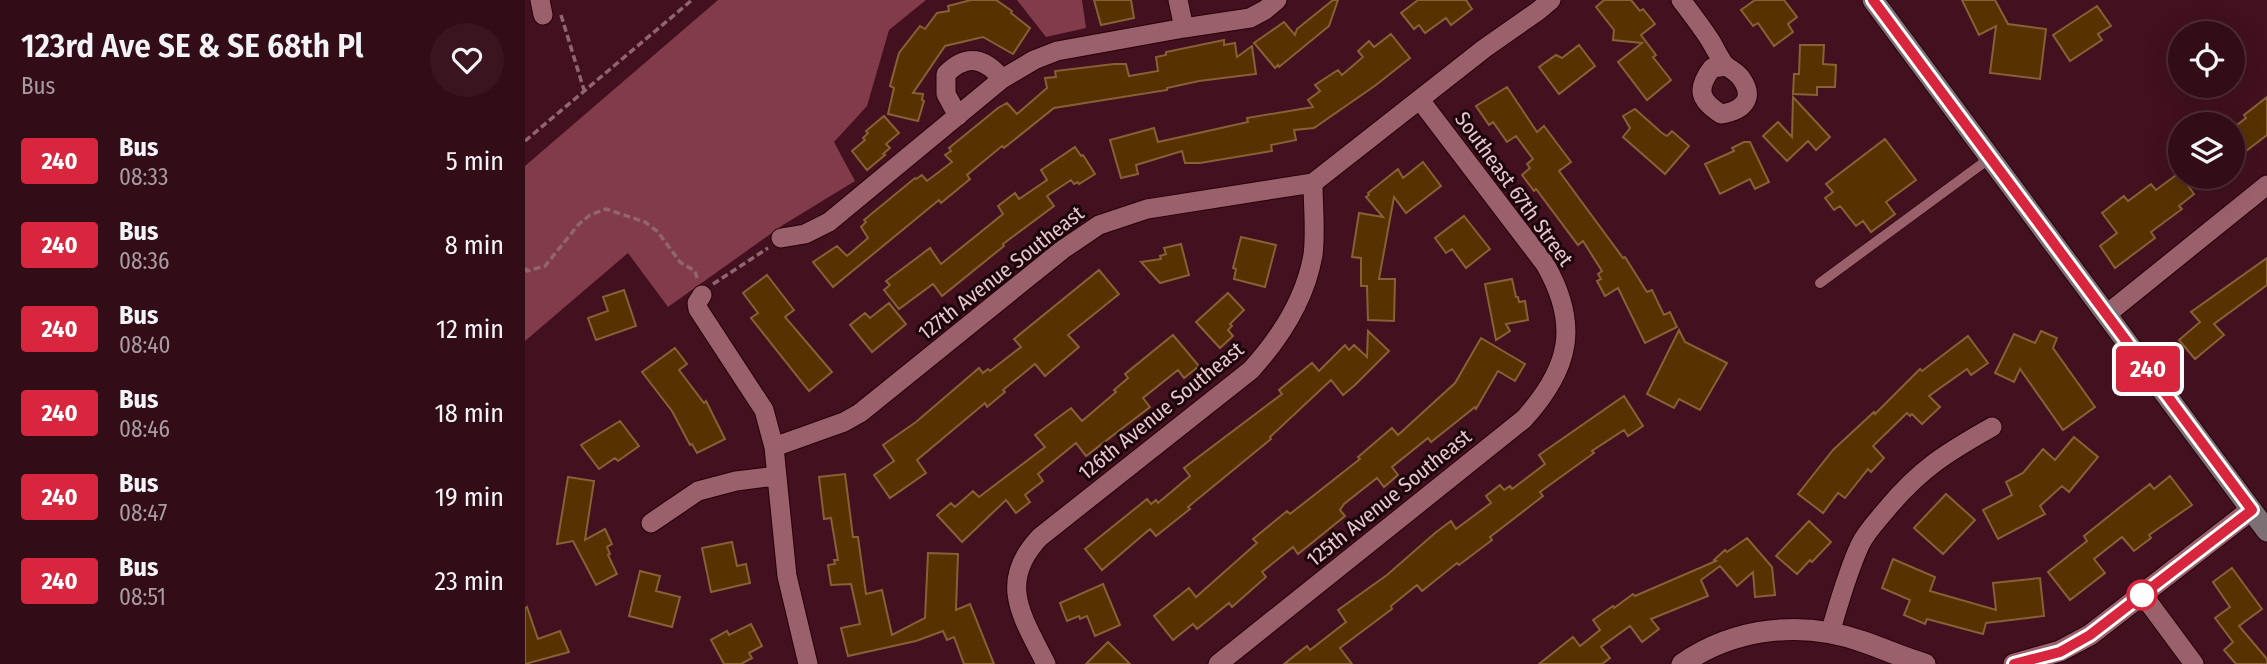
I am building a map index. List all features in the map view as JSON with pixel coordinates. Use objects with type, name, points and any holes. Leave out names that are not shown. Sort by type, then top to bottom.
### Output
[{"type":"main road","points":[[1879,3],[2267,531]]},
{"type":"street","points":[[1178,0],[1184,28]]},
{"type":"street","points":[[781,238],[805,234],[829,222],[1002,79],[1034,60],[1057,51],[1249,18],[1277,0]]},
{"type":"street","name":"127th Avenue Southeast","points":[[774,447],[844,422],[860,413],[1062,250],[1098,225],[1147,209],[1313,183],[1485,48],[1551,0]]},
{"type":"street","points":[[1681,0],[1699,23],[1725,66]]},
{"type":"street","points":[[958,116],[946,94],[946,74],[954,66],[978,60],[992,67],[1002,79]]},
{"type":"street","name":"Southeast 67th Street","points":[[1420,100],[1545,264],[1556,283],[1564,304],[1564,349]]},
{"type":"street","name":"126th Avenue Southeast","points":[[1046,664],[1019,605],[1017,572],[1028,550],[1040,537],[1251,370],[1267,352],[1287,324],[1301,297],[1313,253],[1313,183]]},
{"type":"street","points":[[2107,314],[2267,185]]},
{"type":"street","points":[[707,290],[697,303],[698,309],[764,410],[774,447],[787,576],[808,664]]},
{"type":"street","name":"125th Avenue Southeast","points":[[1218,664],[1524,419],[1548,390],[1558,372],[1564,349]]},
{"type":"street","points":[[1830,633],[1853,561],[1861,542],[1877,521],[1912,481],[1931,464],[1992,427]]},
{"type":"street","points":[[651,523],[698,491],[736,481],[776,476]]},
{"type":"street","points":[[2014,664],[2060,652],[2090,635],[2252,510]]},
{"type":"street","points":[[2143,595],[2194,664]]},
{"type":"street","points":[[1682,664],[1708,648],[1755,633],[1789,628],[1830,633],[1925,664]]},
{"type":"lane","points":[[1820,283],[1991,158]]},
{"type":"path","points":[[525,141],[692,0]]},
{"type":"path","points":[[542,7],[560,14],[584,90]]},
{"type":"path","points":[[525,268],[527,271],[545,266],[579,224],[590,215],[606,209],[645,222],[659,232],[674,255],[695,271],[707,290],[781,238]]},
{"type":"shaded area","points":[[718,0],[926,0],[889,30],[867,106],[834,142],[855,181],[783,225],[668,307],[628,253],[525,341],[525,166]]},
{"type":"shaded area","points":[[1017,0],[1082,0],[1086,28],[1046,37]]},
{"type":"building","points":[[971,0],[996,0],[1030,28],[1013,54],[983,37],[945,46],[913,93],[923,94],[924,101],[918,121],[888,114],[894,88],[890,86],[899,53],[920,26],[925,29],[937,13],[949,11],[948,6]]},
{"type":"building","points":[[1094,0],[1131,0],[1134,18],[1101,25]]},
{"type":"building","points":[[1333,0],[1338,0],[1329,26],[1279,67],[1278,65],[1275,68],[1254,43],[1284,22],[1295,35],[1297,29]]},
{"type":"building","points":[[1418,0],[1466,0],[1472,9],[1451,25],[1446,18],[1425,33],[1419,25],[1414,29],[1401,13]]},
{"type":"building","points":[[1604,0],[1631,0],[1640,11],[1643,9],[1655,24],[1641,35],[1656,55],[1653,57],[1671,80],[1647,100],[1618,62],[1642,43],[1613,40],[1614,30],[1596,7]]},
{"type":"building","points":[[1755,0],[1784,0],[1797,17],[1788,24],[1793,32],[1774,46],[1758,23],[1753,26],[1741,10]]},
{"type":"building","points":[[1962,0],[1995,0],[2008,24],[2046,29],[2040,79],[1990,73],[1996,26],[1979,35]]},
{"type":"building","points":[[2097,6],[2111,26],[2098,34],[2102,40],[2070,61],[2053,35]]},
{"type":"building","points":[[1391,34],[1410,58],[1314,128],[1294,130],[1296,140],[1271,145],[1272,151],[1200,163],[1185,163],[1182,151],[1136,165],[1138,174],[1121,178],[1110,140],[1154,128],[1158,142],[1248,122],[1247,118],[1313,107],[1308,100],[1320,91],[1315,85],[1338,70],[1342,75],[1363,57],[1358,51],[1369,41],[1374,47]]},
{"type":"building","points":[[1224,40],[1224,45],[1235,43],[1237,57],[1252,46],[1256,74],[1199,81],[1167,90],[1054,108],[1004,148],[1002,146],[967,175],[970,179],[941,203],[939,200],[833,287],[813,262],[837,246],[847,256],[868,238],[861,227],[866,222],[864,220],[915,178],[922,175],[927,181],[952,162],[945,155],[951,151],[949,148],[998,108],[1007,103],[1017,114],[1047,88],[1045,78],[1056,77],[1055,71],[1126,64],[1129,76],[1158,71],[1156,57],[1166,55],[1166,52]]},
{"type":"building","points":[[1579,45],[1595,66],[1559,94],[1539,67],[1556,55],[1562,58]]},
{"type":"building","points":[[1800,45],[1824,45],[1823,64],[1836,65],[1835,87],[1817,87],[1817,95],[1793,94],[1794,74],[1799,74]]},
{"type":"building","points":[[1507,87],[1537,132],[1544,126],[1571,162],[1559,171],[1623,258],[1625,257],[1647,292],[1652,290],[1664,315],[1670,312],[1677,327],[1645,343],[1618,288],[1605,296],[1597,281],[1601,279],[1598,274],[1602,271],[1583,241],[1578,245],[1536,189],[1534,191],[1522,175],[1530,168],[1527,164],[1533,159],[1516,136],[1507,142],[1493,122],[1489,125],[1476,106]]},
{"type":"building","points":[[1793,97],[1830,137],[1816,150],[1808,141],[1787,161],[1763,136],[1778,122],[1792,137]]},
{"type":"building","points":[[2267,97],[2267,135],[2245,152],[2246,118],[2245,114]]},
{"type":"building","points":[[1635,109],[1662,133],[1667,136],[1672,131],[1689,146],[1665,174],[1623,137],[1630,128],[1623,116]]},
{"type":"building","points":[[884,116],[899,133],[886,144],[890,148],[883,154],[885,155],[867,170],[852,151],[865,140],[863,138],[868,133],[866,131]]},
{"type":"building","points":[[1885,139],[1916,180],[1886,202],[1895,214],[1871,232],[1863,221],[1856,226],[1840,206],[1834,210],[1825,198],[1833,192],[1826,184]]},
{"type":"building","points":[[1750,142],[1769,182],[1755,189],[1750,179],[1720,194],[1705,164],[1734,151],[1732,148]]},
{"type":"building","points":[[1075,147],[1095,174],[1079,184],[1074,184],[1071,180],[1047,196],[1054,206],[1003,244],[1004,246],[942,296],[933,284],[899,309],[884,290],[890,285],[886,281],[930,248],[941,264],[1003,214],[998,206],[1015,193],[1019,199],[1047,180],[1041,170]]},
{"type":"building","points":[[1423,162],[1441,186],[1406,213],[1394,197],[1379,279],[1395,279],[1394,321],[1368,320],[1367,286],[1361,286],[1361,258],[1352,257],[1359,213],[1383,217],[1366,197],[1368,193],[1398,169],[1403,178]]},
{"type":"building","points":[[2168,181],[2168,189],[2190,189],[2194,194],[2179,206],[2182,209],[2151,232],[2155,238],[2115,268],[2100,246],[2117,233],[2102,213],[2124,196],[2128,201],[2151,184],[2156,190]]},
{"type":"building","points":[[1464,216],[1490,249],[1466,268],[1452,249],[1446,253],[1435,238]]},
{"type":"building","points":[[1241,237],[1276,245],[1265,287],[1234,279],[1236,269],[1233,268]]},
{"type":"building","points":[[1181,244],[1189,275],[1160,283],[1141,262],[1161,259],[1160,256],[1166,254],[1164,248]]},
{"type":"building","points":[[2267,258],[2267,285],[2214,324],[2224,335],[2195,359],[2179,340],[2200,322],[2191,312]]},
{"type":"building","points":[[1099,270],[1119,294],[1068,335],[1079,347],[1045,376],[1035,364],[987,407],[985,403],[917,460],[926,473],[890,498],[874,475],[894,461],[883,445],[916,422],[979,368],[983,373],[988,369],[990,371],[1021,347],[1014,339]]},
{"type":"building","points":[[767,275],[794,310],[785,317],[832,372],[809,391],[751,318],[758,313],[743,293]]},
{"type":"building","points":[[1512,279],[1516,297],[1519,302],[1525,301],[1528,320],[1506,324],[1510,331],[1496,340],[1485,284]]},
{"type":"building","points":[[624,290],[636,326],[596,340],[588,318],[608,311],[603,297]]},
{"type":"building","points":[[1228,293],[1244,310],[1230,324],[1232,326],[1228,330],[1233,336],[1220,348],[1196,322]]},
{"type":"building","points":[[889,303],[906,324],[872,352],[850,325],[865,313],[870,318]]},
{"type":"building","points":[[1679,330],[1685,342],[1727,363],[1700,410],[1679,399],[1674,408],[1647,394]]},
{"type":"building","points":[[1368,331],[1389,351],[1355,385],[1343,395],[1331,380],[1270,437],[1271,439],[1188,507],[1190,509],[1156,536],[1150,529],[1102,570],[1085,549],[1147,499],[1151,504],[1156,500],[1158,503],[1190,476],[1184,468],[1282,394],[1279,390],[1312,363],[1319,371],[1345,345],[1349,350],[1354,345],[1367,357]]},
{"type":"building","points":[[2041,331],[2057,338],[2053,348],[2095,407],[2063,430],[2020,369],[2014,382],[1995,373],[2014,334],[2035,343]]},
{"type":"building","points":[[1173,335],[1199,366],[1184,378],[1178,370],[1143,398],[1150,407],[1086,456],[1076,443],[1038,474],[1043,481],[1025,495],[1030,502],[1016,513],[1006,500],[962,542],[937,515],[951,503],[955,507],[973,491],[979,497],[1045,447],[1035,435],[1071,408],[1082,421],[1116,392],[1114,390],[1128,378],[1125,374]]},
{"type":"building","points":[[1968,336],[1988,363],[1971,375],[1967,369],[1929,396],[1940,407],[1922,424],[1912,414],[1910,416],[1907,413],[1873,446],[1884,458],[1871,472],[1868,469],[1845,498],[1838,493],[1823,513],[1798,494],[1833,450],[1874,412],[1875,414],[1920,369],[1922,371]]},
{"type":"building","points":[[1481,338],[1525,364],[1515,381],[1498,371],[1476,409],[1475,407],[1431,442],[1428,438],[1392,467],[1398,475],[1384,487],[1377,478],[1344,504],[1340,510],[1345,516],[1298,554],[1293,547],[1262,572],[1266,577],[1232,607],[1229,603],[1197,629],[1193,624],[1173,640],[1154,616],[1189,588],[1196,597],[1257,543],[1253,539],[1287,511],[1290,514],[1360,459],[1358,457],[1392,428],[1398,435],[1455,383]]},
{"type":"building","points":[[675,348],[687,364],[679,370],[704,403],[706,401],[725,439],[697,453],[672,411],[642,372]]},
{"type":"building","points":[[1624,396],[1643,426],[1628,436],[1624,430],[1592,451],[1594,453],[1540,492],[1543,496],[1490,537],[1492,540],[1422,591],[1417,585],[1391,606],[1392,609],[1340,648],[1352,664],[1284,664],[1307,646],[1310,650],[1346,622],[1338,610],[1387,575],[1435,533],[1451,521],[1456,529],[1491,503],[1486,496],[1500,485],[1504,490],[1510,486],[1512,489],[1545,464],[1539,455]]},
{"type":"building","points":[[620,421],[639,446],[618,461],[615,458],[599,469],[581,445]]},
{"type":"building","points":[[2074,437],[2098,457],[2069,492],[2062,486],[2040,506],[2045,514],[1998,539],[1983,510],[2012,495],[2006,482],[2023,473],[2043,449],[2055,460]]},
{"type":"building","points":[[845,474],[853,537],[858,537],[866,594],[882,590],[892,635],[925,618],[928,553],[958,554],[956,610],[970,604],[994,664],[964,664],[954,637],[947,640],[943,631],[916,641],[848,656],[841,628],[860,624],[851,584],[831,585],[828,565],[835,564],[834,560],[838,560],[831,518],[824,519],[819,477]]},
{"type":"building","points":[[2170,476],[2192,505],[2149,535],[2151,538],[2134,551],[2122,537],[2094,559],[2105,573],[2070,600],[2048,572],[2087,541],[2084,536],[2124,504],[2150,484],[2154,489]]},
{"type":"building","points":[[568,477],[594,481],[585,540],[605,529],[612,544],[607,547],[610,554],[608,555],[617,574],[596,585],[573,541],[557,544]]},
{"type":"building","points":[[1946,494],[1975,520],[1943,554],[1914,528]]},
{"type":"building","points":[[1809,521],[1831,542],[1797,574],[1776,556]]},
{"type":"building","points":[[1747,538],[1772,567],[1775,595],[1755,597],[1753,572],[1737,586],[1720,566],[1701,580],[1708,596],[1651,619],[1659,629],[1642,642],[1630,626],[1601,647],[1610,658],[1602,664],[1539,664],[1573,637],[1580,646],[1600,630],[1593,620],[1613,606],[1614,608],[1633,594],[1635,596],[1716,561],[1714,560],[1725,550],[1727,552]]},
{"type":"building","points":[[732,542],[737,566],[746,564],[750,583],[711,592],[702,548]]},
{"type":"building","points":[[1893,559],[1935,577],[1930,591],[1996,610],[1993,583],[2040,578],[2044,616],[1986,623],[1983,634],[1927,619],[1925,624],[1904,615],[1910,600],[1882,588]]},
{"type":"building","points":[[2232,568],[2262,609],[2239,626],[2267,659],[2267,664],[2236,664],[2224,650],[2233,642],[2215,618],[2230,607],[2213,582]]},
{"type":"building","points":[[640,571],[660,576],[656,591],[680,597],[672,627],[629,616]]},
{"type":"building","points":[[1103,584],[1120,625],[1095,636],[1087,616],[1067,621],[1060,603]]},
{"type":"building","points":[[527,607],[538,639],[560,631],[569,652],[525,664]]},
{"type":"building","points":[[751,624],[762,646],[749,653],[752,658],[741,664],[724,664],[711,640],[727,631],[729,635]]},
{"type":"building","points":[[1108,642],[1130,664],[1086,664]]},
{"type":"bus line","name":"240","points":[[1873,0],[2252,510],[2090,635],[2060,652],[2014,664]]}]
